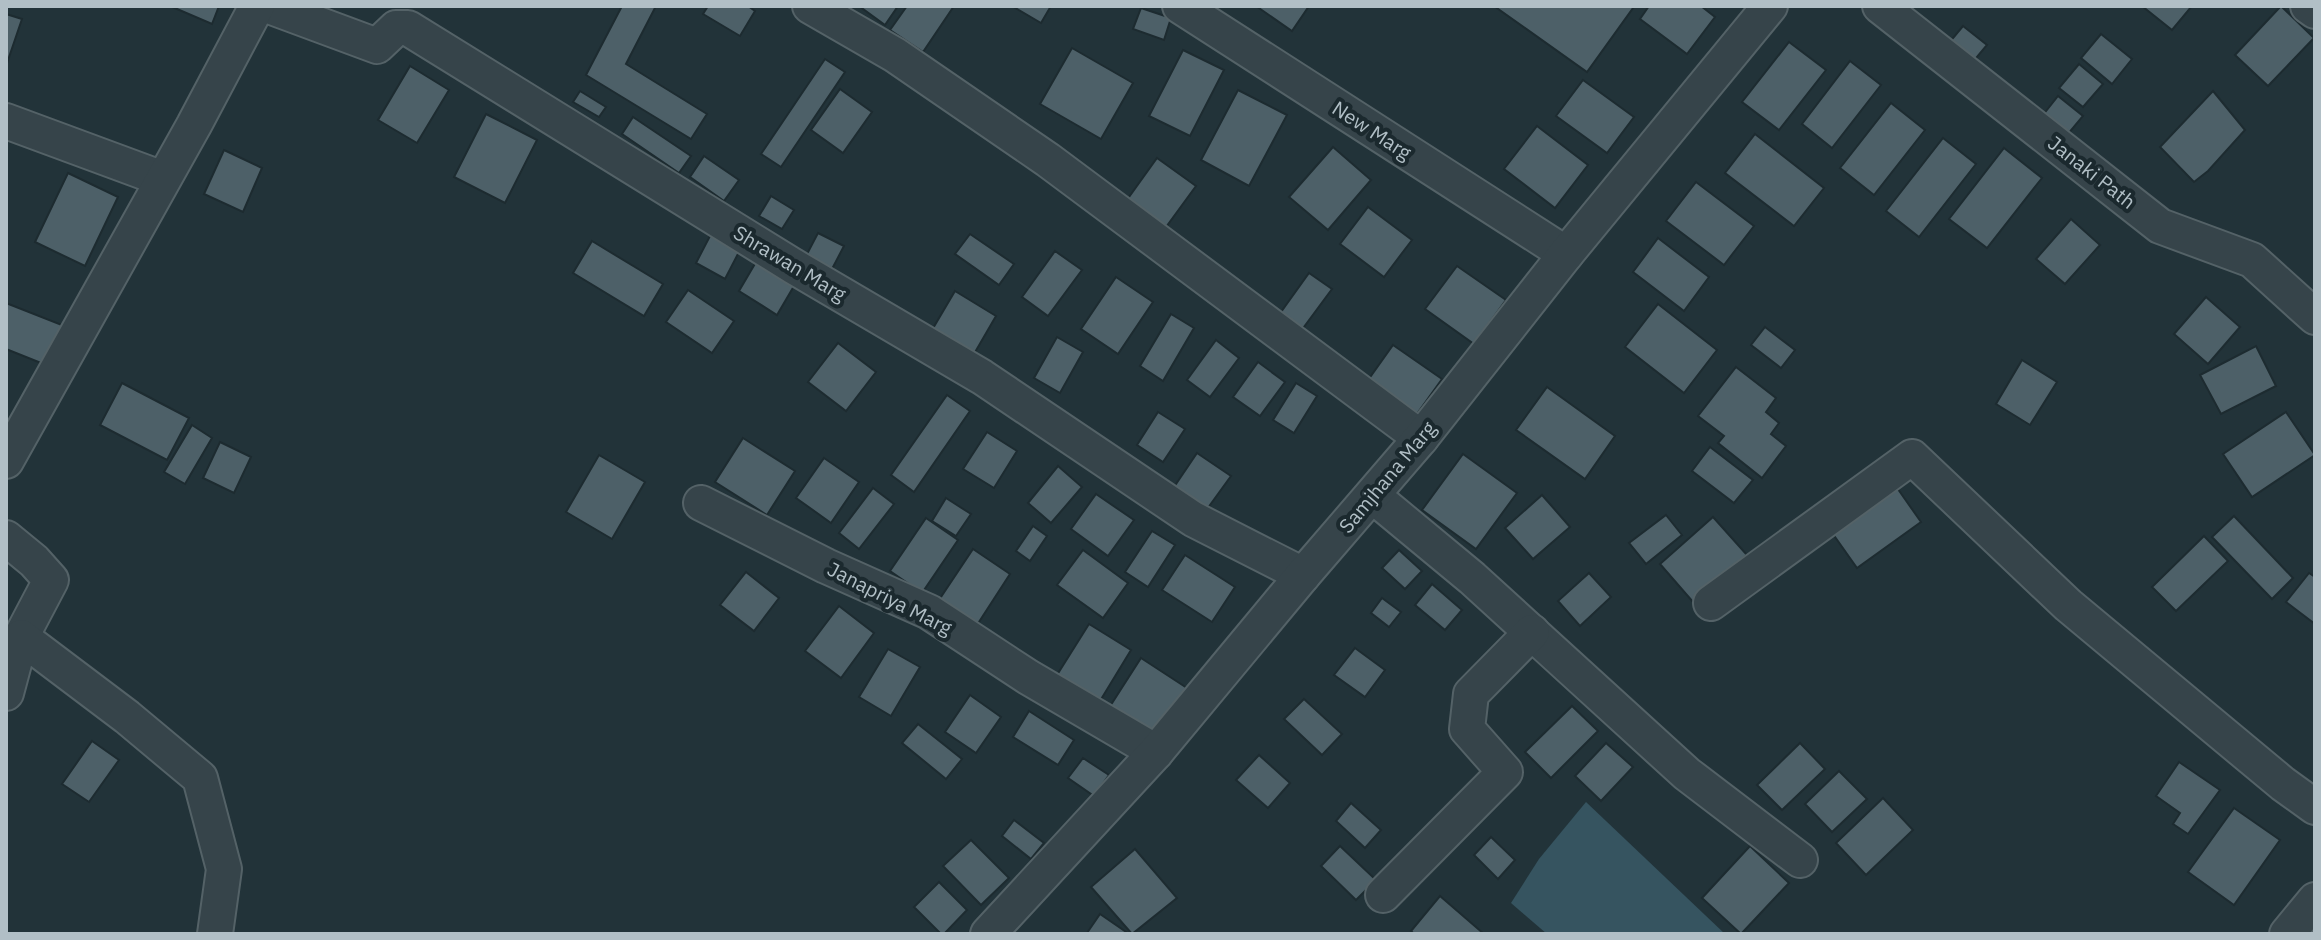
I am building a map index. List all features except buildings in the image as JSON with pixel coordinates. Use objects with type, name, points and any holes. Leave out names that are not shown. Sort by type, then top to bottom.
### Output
[{"type":"street","points":[[6,461],[257,6]]},
{"type":"street","name":"Shrawan Marg","points":[[269,6],[377,46],[396,28],[408,28],[793,266],[982,377],[1193,519],[1303,575]]},
{"type":"street","points":[[810,6],[895,55],[1048,160],[1421,438]]},
{"type":"street","name":"New Marg","points":[[1180,6],[1566,254]]},
{"type":"street","name":"Samjhana Marg","points":[[988,934],[1156,752],[1373,496],[1770,6]]},
{"type":"street","name":"Janaki Path","points":[[1880,6],[2160,226],[2252,260],[2315,317]]},
{"type":"street","points":[[2308,6],[2315,11]]},
{"type":"street","points":[[6,121],[163,179]]},
{"type":"street","points":[[1711,603],[1912,457],[2068,605],[2283,784],[2315,807]]},
{"type":"street","points":[[1373,496],[1532,632],[1687,774],[1800,860]]},
{"type":"street","name":"Janapriya Marg","points":[[701,503],[826,566],[929,612],[1028,677],[1156,752]]},
{"type":"street","points":[[6,538],[51,580],[21,637],[6,693]]},
{"type":"street","points":[[1383,895],[1505,772],[1467,729],[1471,694],[1532,632]]},
{"type":"street","points":[[21,637],[127,717],[200,778],[224,869],[215,934]]},
{"type":"street","points":[[2287,934],[2315,900]]},
{"type":"water","points":[[1586,802],[1725,934],[1547,934],[1511,903],[1539,859]]}]
